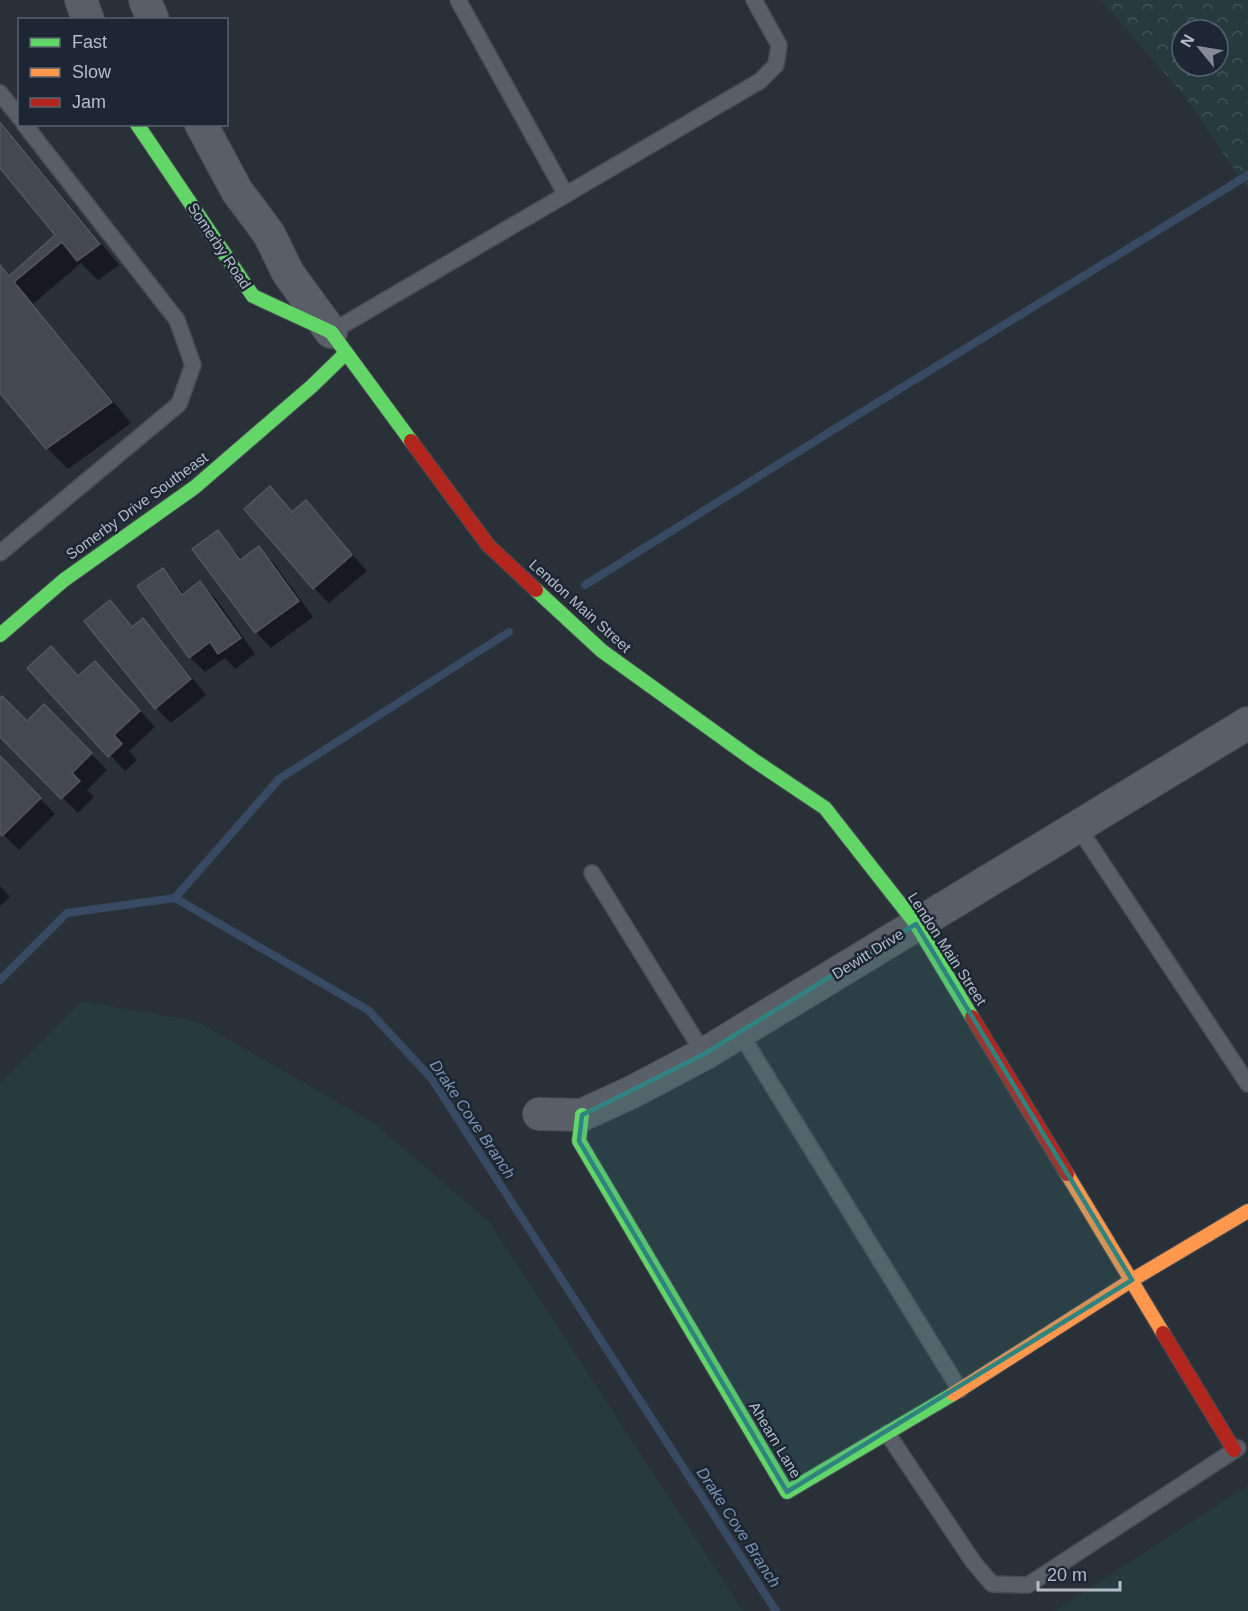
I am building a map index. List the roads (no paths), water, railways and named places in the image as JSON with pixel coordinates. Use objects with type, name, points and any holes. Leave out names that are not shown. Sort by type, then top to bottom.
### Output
[{"type":"street","points":[[81,0],[87,18]]},
{"type":"street","points":[[145,0],[152,18]]},
{"type":"street","name":"Somerby Road","points":[[138,126],[253,296],[339,343]]},
{"type":"street","points":[[202,126],[237,191],[269,234],[288,273],[339,343]]},
{"type":"street","name":"Lendon Main Street","points":[[339,343],[488,545],[602,651],[752,759],[825,808],[916,924],[1234,1450]]},
{"type":"street","name":"Somerby Drive Southeast","points":[[0,635],[64,580],[195,487],[312,386],[339,343]]},
{"type":"street","name":"Dewitt Drive","points":[[539,1114],[582,1115],[704,1054],[1248,723]]},
{"type":"street","name":"Ahearn Lane","points":[[582,1115],[579,1141],[787,1492],[960,1390],[1132,1280],[1248,1211]]},
{"type":"lane","points":[[458,0],[566,195]]},
{"type":"lane","points":[[339,343],[566,195],[760,81],[776,65],[779,45],[754,0]]},
{"type":"lane","points":[[0,93],[18,116]]},
{"type":"lane","points":[[0,553],[179,404],[193,365],[177,320],[26,126]]},
{"type":"lane","points":[[1078,827],[1248,1084]]},
{"type":"lane","points":[[592,873],[704,1054]]},
{"type":"lane","points":[[740,1033],[960,1390]]},
{"type":"lane","points":[[887,1433],[974,1563],[992,1584],[1028,1585],[1248,1442]]},
{"type":"waterway","points":[[585,585],[1248,175]]},
{"type":"waterway","points":[[175,898],[279,779],[509,632]]},
{"type":"waterway","name":"Drake Cove Branch","points":[[0,980],[67,913],[175,898],[368,1010],[432,1079],[776,1611]]}]
